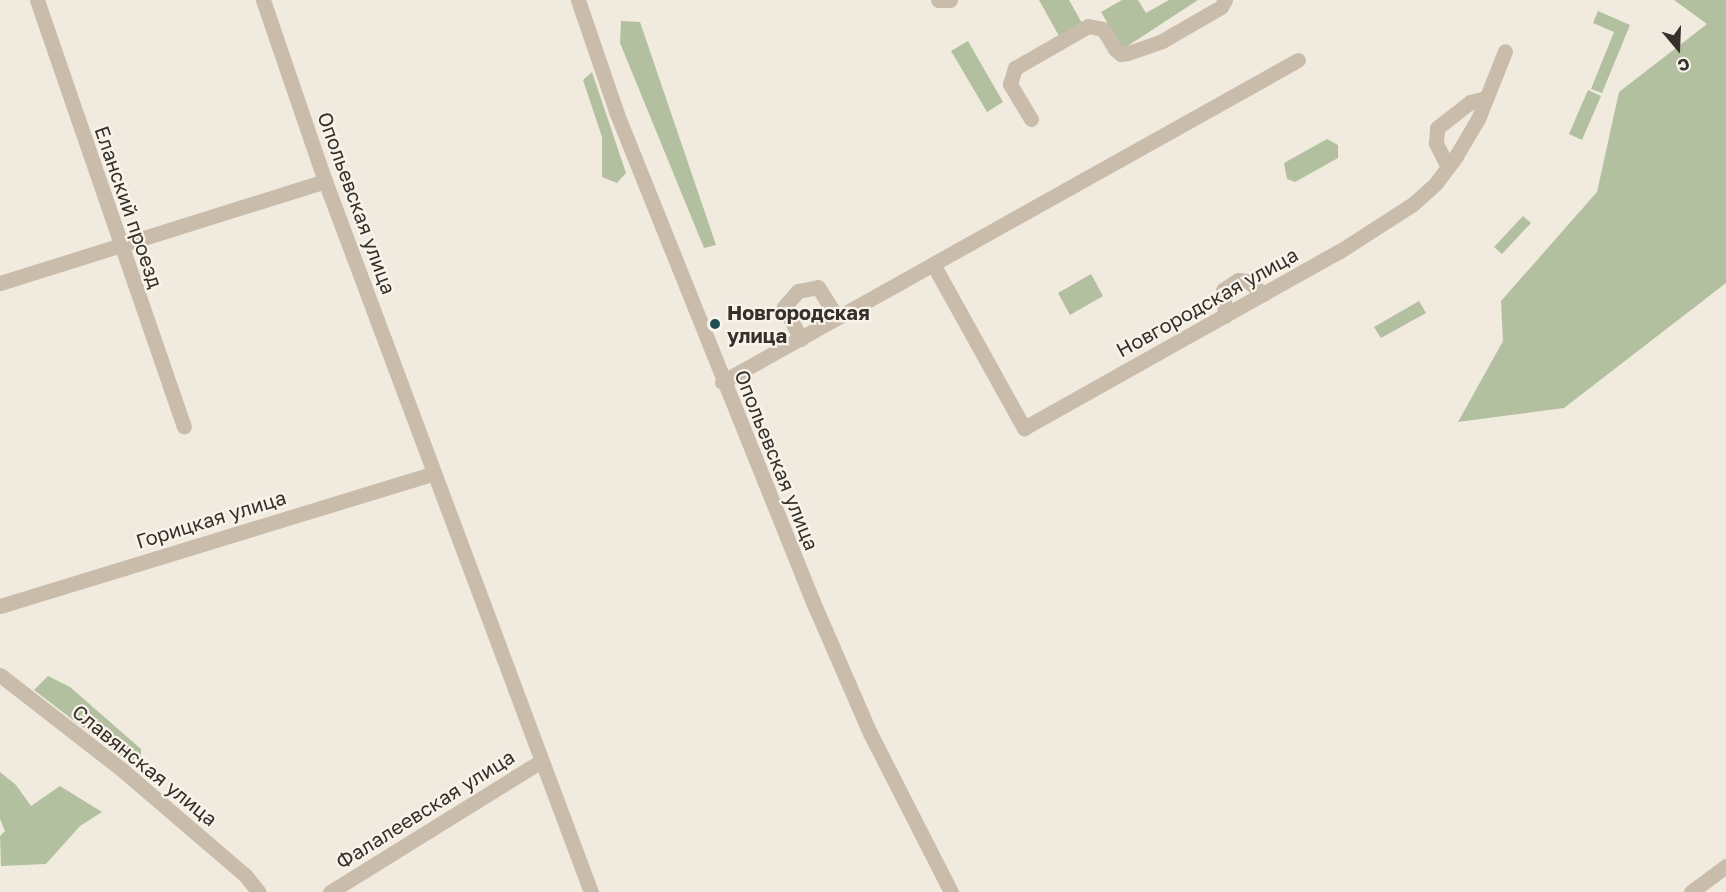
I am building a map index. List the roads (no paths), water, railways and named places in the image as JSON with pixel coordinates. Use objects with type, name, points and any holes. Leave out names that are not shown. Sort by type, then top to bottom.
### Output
[{"type":"street","name":"Еланский проезд","points":[[37,0],[184,426]]},
{"type":"street","name":"Опольевская улица","points":[[263,0],[325,181],[591,892]]},
{"type":"street","name":"Опольевская улица","points":[[579,0],[617,114],[722,382],[870,733],[951,892]]},
{"type":"street","points":[[938,0],[951,0]]},
{"type":"street","points":[[1031,119],[1011,84],[1015,68],[1088,26],[1103,29],[1115,49],[1121,54],[1128,53],[1162,41],[1221,7],[1225,0]]},
{"type":"street","name":"Новгородская улица","points":[[933,264],[1024,428],[1225,316],[1380,226],[1413,204],[1448,167],[1478,119],[1505,51]]},
{"type":"street","points":[[722,382],[1299,60]]},
{"type":"street","points":[[1448,167],[1436,143],[1437,129],[1470,102],[1486,98]]},
{"type":"street","points":[[0,284],[120,244],[325,181]]},
{"type":"street","points":[[1225,316],[1222,295],[1226,286],[1244,279],[1263,294]]},
{"type":"street","points":[[801,339],[784,307],[798,291],[819,287],[837,318]]},
{"type":"street","name":"Горицкая улица","points":[[0,606],[434,474]]},
{"type":"street","name":"Славянская улица","points":[[0,675],[120,768],[245,875],[260,892]]},
{"type":"street","name":"Фалалеевская улица","points":[[330,892],[541,761]]},
{"type":"street","points":[[1691,892],[1726,866]]},
{"type":"place","name":"Новгородская улица","points":[[715,324]]}]
